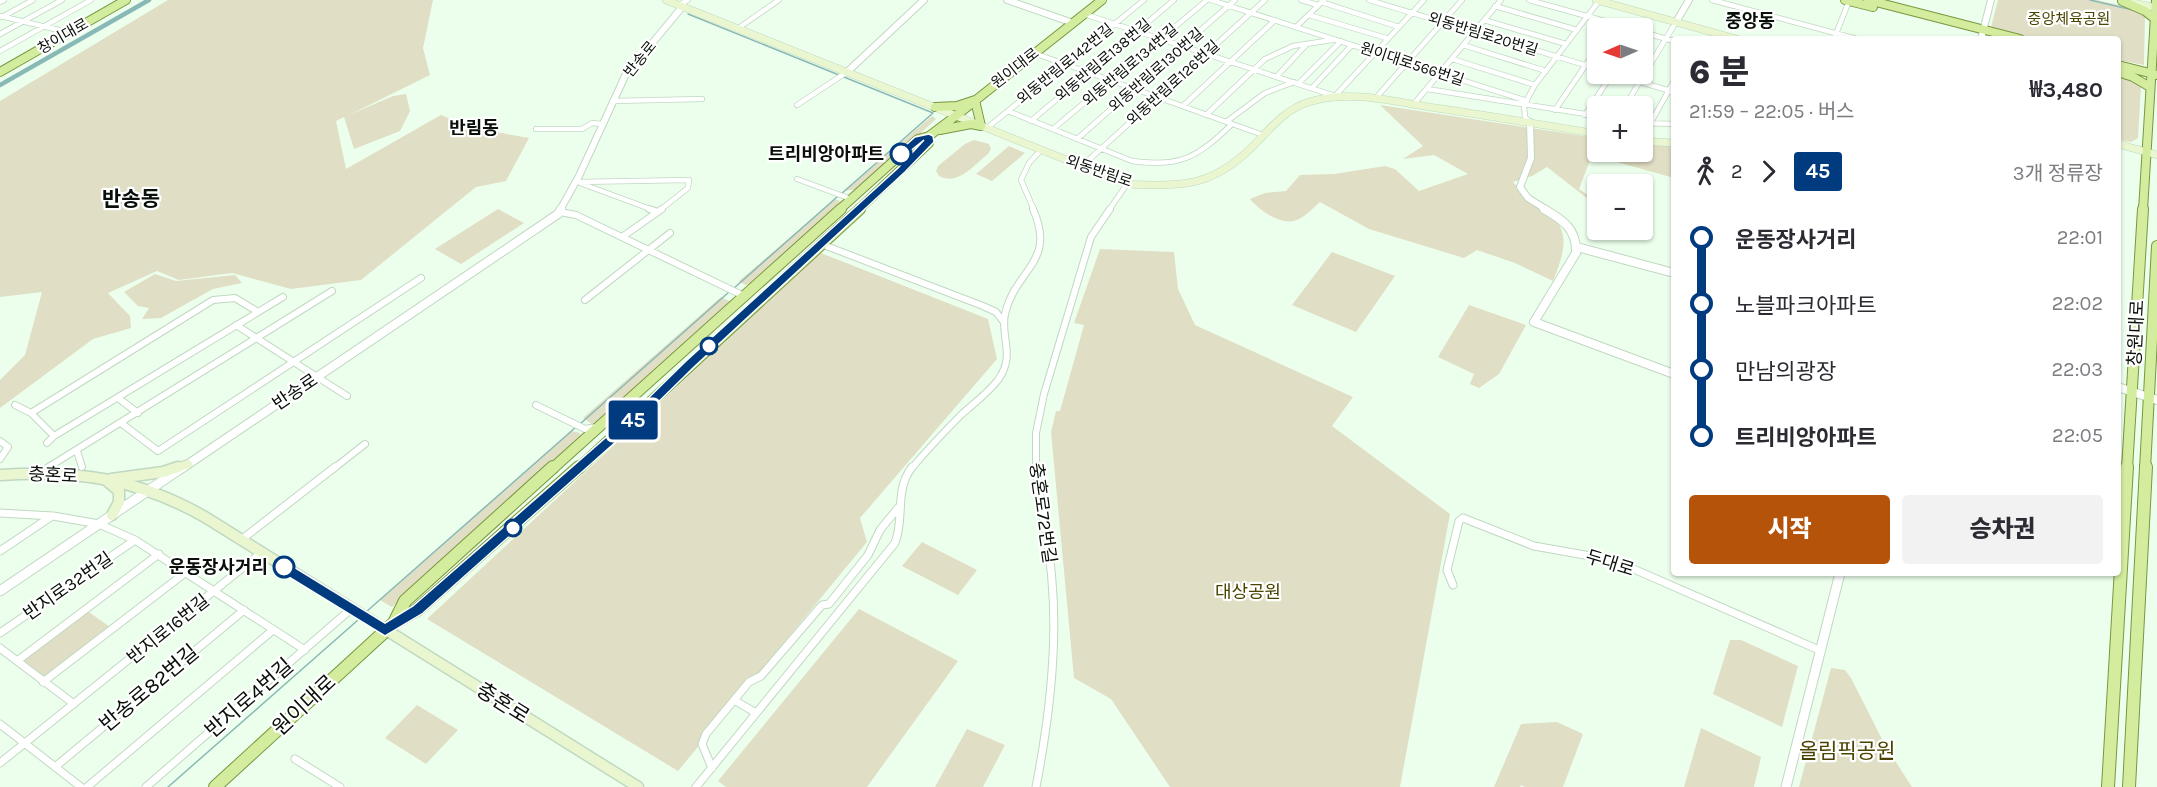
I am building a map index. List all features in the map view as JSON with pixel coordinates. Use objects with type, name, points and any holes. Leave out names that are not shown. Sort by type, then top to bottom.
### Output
[{"type":"main road","name":"창이대로","points":[[0,70],[121,0]]},
{"type":"main road","name":"창이대로","points":[[0,70],[126,0]]},
{"type":"main road","name":"외동반림로","points":[[666,0],[683,4],[737,29],[1127,184],[1185,184],[1208,179],[1226,171],[1242,159],[1263,135],[1293,109],[1308,102],[1335,96],[1375,99],[1587,132]]},
{"type":"main road","name":"원이대로","points":[[389,626],[405,601],[575,450],[740,294],[846,198],[918,139],[932,134],[957,116],[1102,0]]},
{"type":"main road","points":[[1597,0],[1726,36]]},
{"type":"main road","points":[[1868,0],[1983,35]]},
{"type":"main road","points":[[2120,0],[2156,6]]},
{"type":"main road","points":[[2120,0],[2142,9],[2154,21]]},
{"type":"main road","points":[[1847,1],[1983,35]]},
{"type":"main road","name":"창원대로","points":[[2108,787],[2133,392],[2145,152],[2153,78],[2151,64],[2156,6]]},
{"type":"main road","points":[[2121,64],[2135,66],[2151,64]]},
{"type":"main road","points":[[2121,65],[2153,78]]},
{"type":"main road","points":[[2121,72],[2133,77],[2153,78]]},
{"type":"main road","points":[[932,134],[964,125],[984,127],[975,100],[957,106],[936,107]]},
{"type":"main road","points":[[932,134],[940,123],[942,113],[936,107]]},
{"type":"main road","name":"원이대로","points":[[215,787],[389,626],[417,610],[632,421],[690,364],[922,149],[929,142],[932,134]]},
{"type":"main road","points":[[1653,142],[1671,143]]},
{"type":"main road","points":[[2121,145],[2157,155]]},
{"type":"main road","name":"창원대로","points":[[2129,787],[2153,399],[2157,246]]},
{"type":"main road","name":"충혼로","points":[[105,480],[163,472],[188,464]]},
{"type":"main road","name":"충혼로","points":[[0,475],[29,472],[105,480],[149,490],[205,517],[352,610],[368,619],[389,626],[638,787]]},
{"type":"main road","points":[[105,480],[119,491],[117,507],[112,515]]},
{"type":"street","points":[[0,2],[4,0]]},
{"type":"street","points":[[1,17],[33,0]]},
{"type":"street","points":[[0,34],[62,0]]},
{"type":"street","points":[[0,51],[91,0]]},
{"type":"street","points":[[737,29],[779,0]]},
{"type":"street","points":[[797,105],[846,73],[924,0]]},
{"type":"street","points":[[1007,0],[1073,23]]},
{"type":"street","name":"외동반림로142번길","points":[[984,127],[1008,111],[1144,0]]},
{"type":"street","name":"외동반림로138번길","points":[[1031,121],[1174,0]]},
{"type":"street","name":"외동반림로134번길","points":[[1053,129],[1207,0]]},
{"type":"street","name":"원이대로566번길","points":[[1211,0],[1407,62],[1526,103]]},
{"type":"street","name":"외동반림로130번길","points":[[1077,139],[1235,0]]},
{"type":"street","name":"외동반림로126번길","points":[[1082,166],[1265,0]]},
{"type":"street","points":[[1300,0],[1321,3],[1400,27]]},
{"type":"street","name":"외동반림로20번길","points":[[1369,0],[1585,65]]},
{"type":"street","points":[[1084,14],[1335,96],[1386,38],[1400,27],[1422,0]]},
{"type":"street","points":[[1375,99],[1462,0]]},
{"type":"street","points":[[1413,105],[1501,0]]},
{"type":"street","points":[[1529,0],[1592,18]]},
{"type":"street","points":[[1597,0],[1535,86],[1526,103],[1525,117],[1530,122],[1529,168],[1519,184],[1520,189],[1567,225],[1574,235],[1577,247],[1576,253],[1534,322],[1671,373]]},
{"type":"street","points":[[1653,60],[1689,0]]},
{"type":"street","points":[[1712,0],[1835,36],[1847,1]]},
{"type":"street","points":[[1983,35],[1991,0]]},
{"type":"street","points":[[1296,27],[1321,3]]},
{"type":"street","name":"반송로","points":[[0,591],[560,212],[625,76],[683,4]]},
{"type":"street","points":[[1495,6],[1577,30]]},
{"type":"street","points":[[1309,15],[1386,38]]},
{"type":"street","points":[[1,17],[63,32]]},
{"type":"street","points":[[1183,106],[1275,20]]},
{"type":"street","points":[[1484,20],[1566,44]]},
{"type":"street","points":[[1653,35],[1671,40]]},
{"type":"street","points":[[1206,115],[1254,69],[1277,52],[1308,44],[1338,40]]},
{"type":"street","points":[[1226,122],[1260,94],[1277,86],[1297,82],[1338,40]]},
{"type":"street","points":[[1277,76],[1308,44]]},
{"type":"street","points":[[1312,88],[1352,45]]},
{"type":"street","points":[[1463,45],[1546,71]]},
{"type":"street","points":[[1034,53],[1263,135]]},
{"type":"street","points":[[1452,59],[1535,86]]},
{"type":"street","points":[[1555,110],[1587,62]]},
{"type":"street","points":[[1427,89],[1526,103],[1585,115],[1606,84]]},
{"type":"street","points":[[1647,84],[1671,91],[1653,119]]},
{"type":"street","points":[[612,101],[702,99]]},
{"type":"street","points":[[1008,111],[1101,149],[1146,163],[1181,163],[1204,152],[1232,124]]},
{"type":"street","points":[[536,129],[582,129],[592,123],[602,124]]},
{"type":"street","points":[[1653,124],[1671,124]]},
{"type":"street","points":[[1003,321],[1006,307],[1034,263],[1041,240],[1040,229],[1021,180],[1029,163],[1041,150]]},
{"type":"street","points":[[797,179],[846,198]]},
{"type":"street","points":[[576,182],[689,180],[688,188],[680,196],[622,237]]},
{"type":"street","points":[[576,182],[658,212]]},
{"type":"street","name":"충혼로72번길","points":[[1036,787],[1046,739],[1054,628],[1052,580],[1035,465],[1036,433],[1044,394],[1091,237],[1127,184]]},
{"type":"street","points":[[560,212],[576,215],[740,294]]},
{"type":"street","points":[[585,300],[670,233]]},
{"type":"street","points":[[712,768],[702,744],[706,734],[749,682],[761,676],[822,605],[829,604],[868,555],[880,530],[896,513],[904,480],[914,465],[1000,377],[1009,357],[1008,333],[996,312],[820,244]]},
{"type":"street","points":[[1577,247],[1671,272]]},
{"type":"street","points":[[121,423],[158,451],[421,278]]},
{"type":"street","points":[[47,468],[332,291]]},
{"type":"street","points":[[47,443],[54,436],[283,297]]},
{"type":"street","points":[[30,413],[213,300],[235,298],[258,312]]},
{"type":"street","points":[[236,325],[346,396]]},
{"type":"street","points":[[2121,388],[2153,399]]},
{"type":"street","points":[[118,398],[138,413]]},
{"type":"street","points":[[15,405],[30,413],[54,436]]},
{"type":"street","points":[[536,405],[585,429],[602,424]]},
{"type":"street","points":[[575,450],[585,429]]},
{"type":"street","points":[[0,441],[8,447],[0,459]]},
{"type":"street","points":[[241,540],[365,444]]},
{"type":"street","points":[[77,451],[82,467]]},
{"type":"street","points":[[696,787],[895,543],[900,532],[900,502]]},
{"type":"street","points":[[2,514],[53,516],[99,525],[135,540],[305,650]]},
{"type":"street","points":[[0,551],[53,516]]},
{"type":"street","name":"두대로","points":[[1453,585],[1447,570],[1459,521],[1463,518],[1534,546],[1613,560],[1819,650]]},
{"type":"street","name":"반지로32번길","points":[[0,633],[135,540]]},
{"type":"street","name":"반지로16번길","points":[[0,763],[261,553]]},
{"type":"street","points":[[17,661],[159,554]]},
{"type":"street","points":[[43,682],[186,573]]},
{"type":"street","points":[[1786,787],[1839,576]]},
{"type":"street","name":"반송로82번길","points":[[55,767],[244,610]]},
{"type":"street","name":"반지로4번길","points":[[146,787],[352,610]]},
{"type":"street","name":"반송로82번길","points":[[87,787],[273,630]]},
{"type":"street","points":[[0,648],[74,704]]},
{"type":"street","points":[[734,700],[756,713]]},
{"type":"street","points":[[0,724],[81,787]]},
{"type":"street","points":[[295,759],[340,787]]},
{"type":"green space","points":[[168,0],[433,0],[423,48],[430,75],[349,115],[393,96],[406,94],[410,111],[400,131],[354,149],[344,117],[336,121],[346,169],[441,115],[474,128],[529,138],[506,181],[476,187],[361,280],[291,289],[232,273],[179,280],[157,271],[108,293],[130,316],[131,328],[93,339],[0,408],[0,380],[25,355],[42,292],[0,297],[0,101]]},
{"type":"green space","name":"중앙체육공원","points":[[1998,0],[2097,0],[2140,10],[2145,13],[2144,65],[2121,61],[2121,36],[2020,36],[1991,27]]},
{"type":"green space","points":[[2121,75],[2141,86],[2138,138],[2131,142],[2121,140]]},
{"type":"green space","points":[[1380,105],[1587,136],[1587,162],[1589,162],[1579,189],[1587,194],[1587,198],[1547,167],[1532,176],[1513,182],[1557,222],[1562,232],[1561,260],[1553,281],[1515,263],[1477,250],[1464,258],[1369,229],[1320,202],[1301,218],[1287,221],[1266,213],[1250,199],[1265,193],[1286,191],[1300,175],[1334,174],[1385,166],[1395,169],[1419,191],[1468,174],[1434,155],[1403,159],[1423,146]]},
{"type":"green space","points":[[932,116],[936,119],[859,189],[844,191]]},
{"type":"green space","points":[[974,140],[989,144],[991,149],[988,154],[959,176],[946,178],[939,176],[936,171],[938,166],[965,144]]},
{"type":"green space","points":[[1653,145],[1671,146],[1671,177],[1617,162],[1653,162]]},
{"type":"green space","points":[[1009,146],[1025,153],[992,181],[976,174]]},
{"type":"green space","points":[[835,199],[844,203],[756,283],[745,285],[739,281]]},
{"type":"green space","points":[[498,209],[524,223],[461,264],[435,249]]},
{"type":"green space","name":"대상공원","points":[[1100,249],[1174,252],[1178,289],[1195,325],[1353,397],[1332,426],[1450,514],[1400,787],[1170,787],[1111,699],[1074,678],[1051,432],[1056,411],[1060,411],[1084,325],[1074,323]]},
{"type":"green space","points":[[1332,252],[1395,276],[1356,332],[1292,305]]},
{"type":"green space","points":[[821,253],[988,319],[997,359],[860,518],[867,542],[678,771],[427,619]]},
{"type":"green space","points":[[155,274],[176,281],[235,275],[242,283],[213,289],[161,318],[142,319],[149,308],[138,306],[124,292]]},
{"type":"green space","points":[[721,297],[731,302],[601,420],[592,424],[583,418]]},
{"type":"green space","points":[[1469,305],[1526,325],[1499,374],[1479,388],[1470,384],[1474,374],[1438,357]]},
{"type":"green space","points":[[571,431],[580,433],[580,438],[392,607],[380,600]]},
{"type":"green space","points":[[922,542],[977,570],[958,595],[902,566]]},
{"type":"green space","points":[[859,609],[958,661],[867,787],[726,787],[718,781]]},
{"type":"green space","points":[[86,610],[110,627],[45,679],[20,660]]},
{"type":"green space","points":[[1730,640],[1741,640],[1798,666],[1782,727],[1713,694]]},
{"type":"green space","name":"올림픽공원","points":[[1831,668],[1845,670],[1851,678],[1885,745],[1912,787],[1799,787]]},
{"type":"green space","points":[[417,705],[458,730],[426,764],[385,738]]},
{"type":"green space","points":[[1557,722],[1583,734],[1563,787],[1525,787],[1521,785],[1520,787],[1494,787],[1521,724]]},
{"type":"green space","points":[[1701,728],[1761,757],[1754,787],[1684,787]]},
{"type":"green space","points":[[967,729],[1005,745],[983,787],[935,787]]},
{"type":"waterway","points":[[0,85],[149,0]]},
{"type":"waterway","points":[[2090,0],[2133,10]]},
{"type":"waterway","points":[[688,14],[933,113],[841,194]]},
{"type":"waterway","points":[[733,289],[837,197]]},
{"type":"waterway","points":[[580,424],[729,292]]},
{"type":"waterway","points":[[366,612],[576,427]]},
{"type":"waterway","points":[[168,787],[358,620]]},
{"type":"bus line","name":"45","points":[[284,567],[385,630],[417,610],[632,421],[690,364],[902,170],[929,142],[929,136],[918,139],[901,154]]},
{"type":"place","name":"트리비앙아파트","points":[[901,154]]},
{"type":"place","name":"운동장사거리","points":[[284,567]]},
{"type":"district","name":"중앙동","points":[[1750,21]]},
{"type":"district","name":"반림동","points":[[474,128]]},
{"type":"district","name":"반송동","points":[[131,199]]}]
